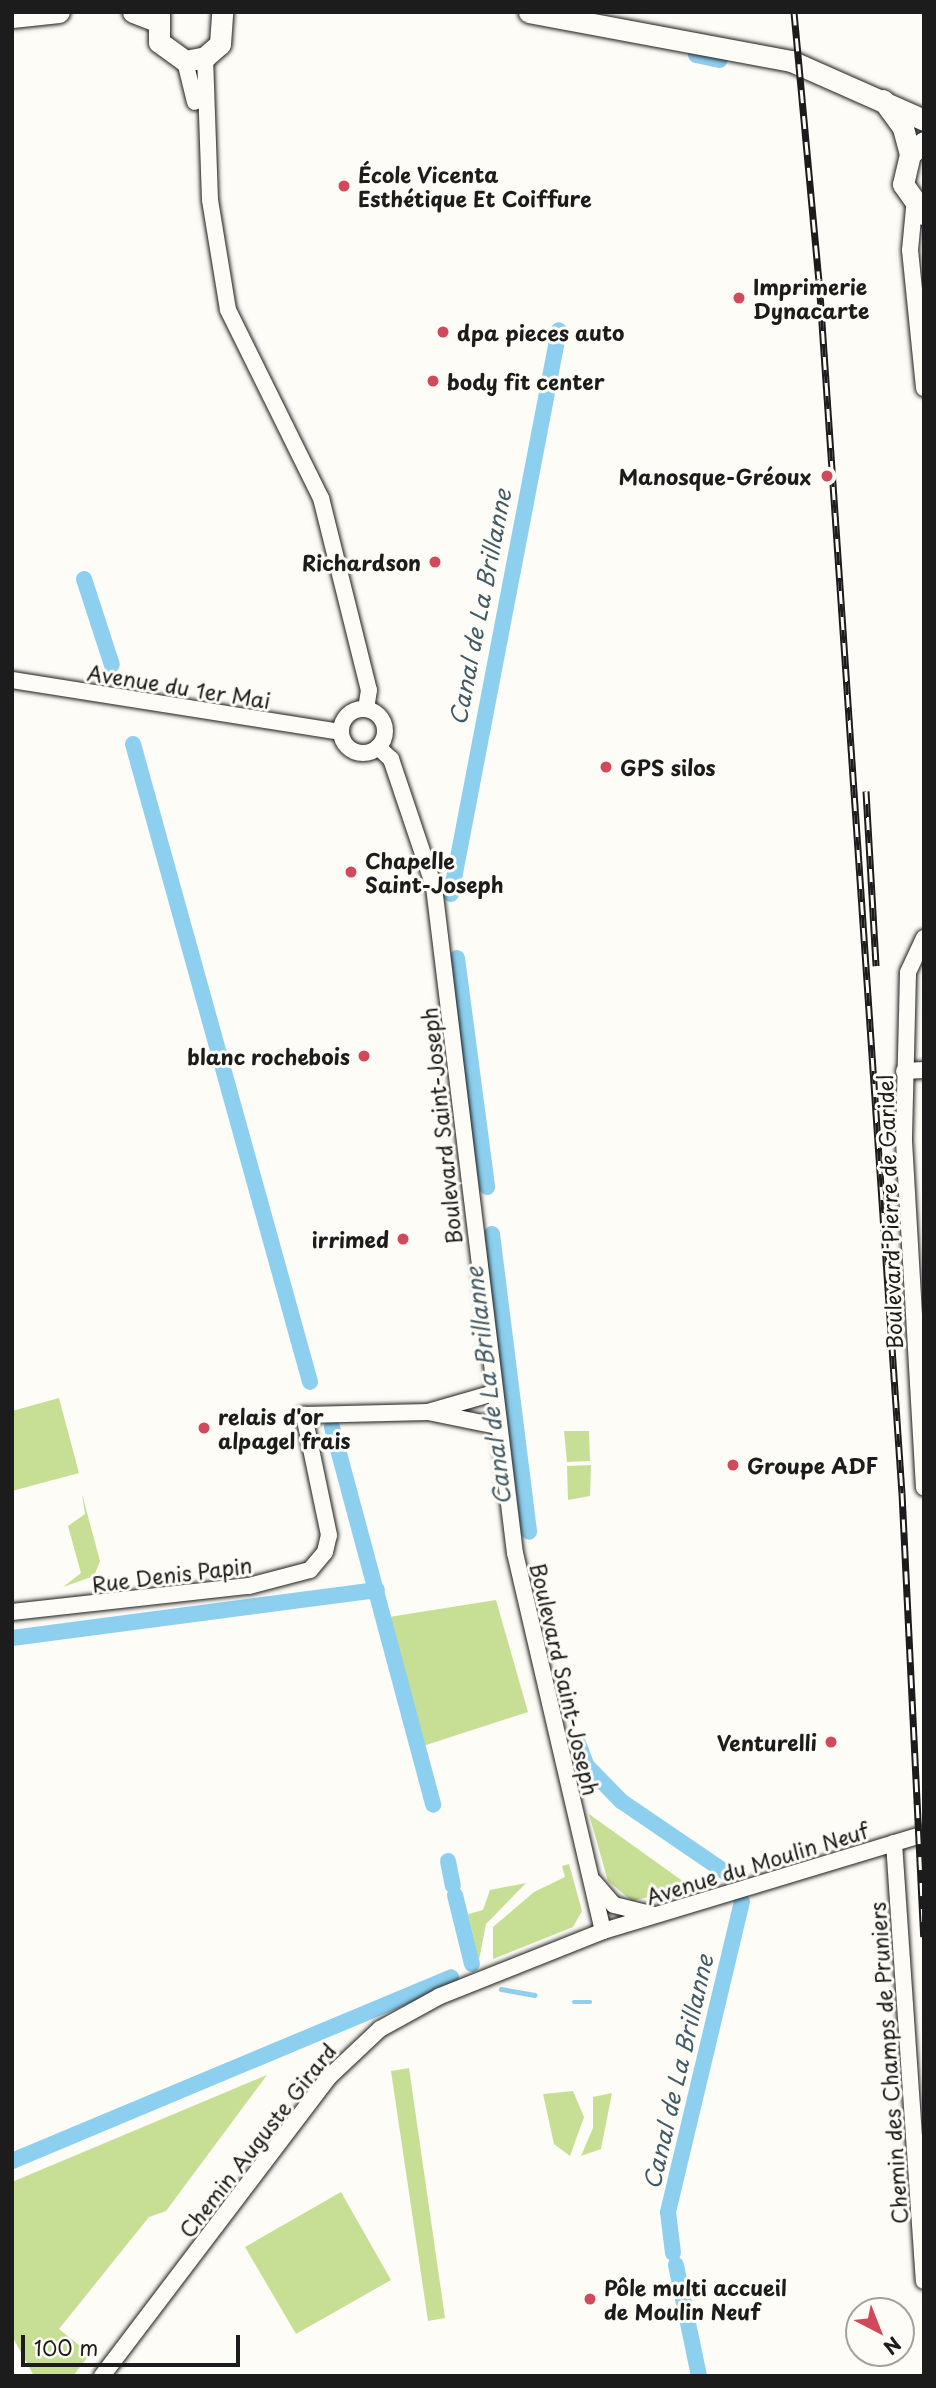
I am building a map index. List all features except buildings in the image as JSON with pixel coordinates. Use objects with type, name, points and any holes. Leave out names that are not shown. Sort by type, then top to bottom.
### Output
[{"type":"main road","points":[[12,17],[59,12]]},
{"type":"main road","points":[[133,12],[157,17],[166,51],[195,59],[220,44],[228,17]]},
{"type":"main road","points":[[529,12],[745,48],[837,76],[924,120]]},
{"type":"main road","points":[[881,98],[917,148],[903,184],[919,211]]},
{"type":"street","points":[[195,59],[210,200],[231,320],[321,498],[369,690],[366,709]]},
{"type":"street","points":[[919,211],[911,250],[924,388]]},
{"type":"street","points":[[911,250],[924,239]]},
{"type":"street","name":"Avenue du 1er Mai","points":[[12,680],[340,732]]},
{"type":"street","points":[[366,709],[384,725],[378,747],[354,752],[340,732],[348,715],[366,709]]},
{"type":"street","name":"Boulevard Saint-Joseph","points":[[378,747],[391,759],[434,887],[497,1426],[542,1686],[603,1931]]},
{"type":"street","name":"Boulevard Pierre de Garidel","points":[[924,938],[908,973],[904,1071],[924,1487]]},
{"type":"street","points":[[904,1071],[924,1070]]},
{"type":"street","points":[[428,1412],[494,1394]]},
{"type":"street","points":[[428,1412],[497,1426]]},
{"type":"street","name":"Rue Denis Papin","points":[[12,1612],[290,1580],[310,1570],[325,1552],[328,1530],[304,1415],[428,1412]]},
{"type":"street","name":"Avenue du Moulin Neuf","points":[[603,1931],[747,1885],[924,1834]]},
{"type":"street","name":"Chemin des Champs de Pruniers","points":[[894,1843],[924,2281]]},
{"type":"street","points":[[591,1878],[607,1900],[657,1914]]},
{"type":"street","points":[[603,1931],[607,1900]]},
{"type":"street","name":"Chemin Auguste Girard","points":[[102,2376],[329,2077],[366,2040],[440,1996],[603,1931]]},
{"type":"green space","points":[[59,1398],[79,1473],[12,1491],[12,1411]]},
{"type":"green space","points":[[564,1431],[589,1431],[590,1461],[567,1462]]},
{"type":"green space","points":[[591,1465],[590,1496],[568,1500],[567,1466]]},
{"type":"green space","points":[[82,1494],[100,1561],[94,1576],[63,1587],[81,1573],[68,1526],[85,1514]]},
{"type":"green space","points":[[496,1600],[528,1712],[423,1746],[389,1617]]},
{"type":"green space","points":[[589,1814],[691,1887],[632,1901],[608,1881]]},
{"type":"green space","points":[[569,1864],[582,1911],[573,1927],[493,1959],[493,1927],[534,1892],[565,1877],[562,1866]]},
{"type":"green space","points":[[526,1883],[486,1924],[479,1960],[468,1914],[483,1910],[490,1890]]},
{"type":"green space","points":[[409,2068],[445,2318],[428,2321],[391,2071]]},
{"type":"green space","points":[[267,2075],[166,2211],[149,2217],[59,2329],[90,2354],[73,2376],[34,2376],[12,2336],[12,2182]]},
{"type":"green space","points":[[573,2091],[584,2117],[570,2156],[554,2144],[543,2094]]},
{"type":"green space","points":[[612,2093],[601,2149],[581,2156],[593,2128],[593,2097]]},
{"type":"green space","points":[[341,2192],[391,2280],[296,2334],[245,2247]]},
{"type":"waterway","name":"Canal de La Brillanne","points":[[696,55],[719,60]]},
{"type":"waterway","name":"Canal de La Brillanne","points":[[451,894],[559,330]]},
{"type":"waterway","points":[[84,579],[112,665]]},
{"type":"waterway","points":[[133,744],[310,1382]]},
{"type":"waterway","name":"Canal de La Brillanne","points":[[457,958],[487,1187]]},
{"type":"waterway","name":"Canal de La Brillanne","points":[[492,1234],[529,1532]]},
{"type":"waterway","points":[[332,1427],[433,1805]]},
{"type":"waterway","points":[[12,1638],[377,1590]]},
{"type":"waterway","name":"Canal de La Brillanne","points":[[578,1743],[587,1766],[621,1801],[731,1876]]},
{"type":"waterway","points":[[448,1861],[453,1886]]},
{"type":"waterway","points":[[455,1895],[472,1964]]},
{"type":"waterway","name":"Canal de La Brillanne","points":[[673,2253],[668,2212],[742,1902]]},
{"type":"waterway","points":[[12,2161],[451,1977]]},
{"type":"waterway","points":[[501,1989],[534,1995]]},
{"type":"waterway","points":[[574,2002],[590,2002]]},
{"type":"waterway","name":"Canal de La Brillanne","points":[[676,2265],[699,2376]]},
{"type":"railway","points":[[794,12],[819,279],[902,1493],[924,1936]]},
{"type":"railway","points":[[866,791],[876,966]]},
{"type":"place","name":"École Vicenta Esthétique Et Coiffure","points":[[344,186]]},
{"type":"place","name":"Imprimerie Dynacarte","points":[[739,298]]},
{"type":"place","name":"dpa pieces auto","points":[[443,332]]},
{"type":"place","name":"body fit center","points":[[433,381]]},
{"type":"place","name":"Manosque-Gréoux","points":[[827,476]]},
{"type":"place","name":"Richardson","points":[[435,562]]},
{"type":"place","name":"GPS silos","points":[[606,767]]},
{"type":"place","name":"Chapelle Saint-Joseph","points":[[351,872]]},
{"type":"place","name":"blanc rochebois","points":[[364,1056]]},
{"type":"place","name":"irrimed","points":[[403,1239]]},
{"type":"place","name":"relais d'or alpagel frais","points":[[204,1428]]},
{"type":"place","name":"Groupe ADF","points":[[733,1465]]},
{"type":"place","name":"Venturelli","points":[[831,1742]]},
{"type":"place","name":"Pôle multi accueil de Moulin Neuf","points":[[590,2299]]}]
